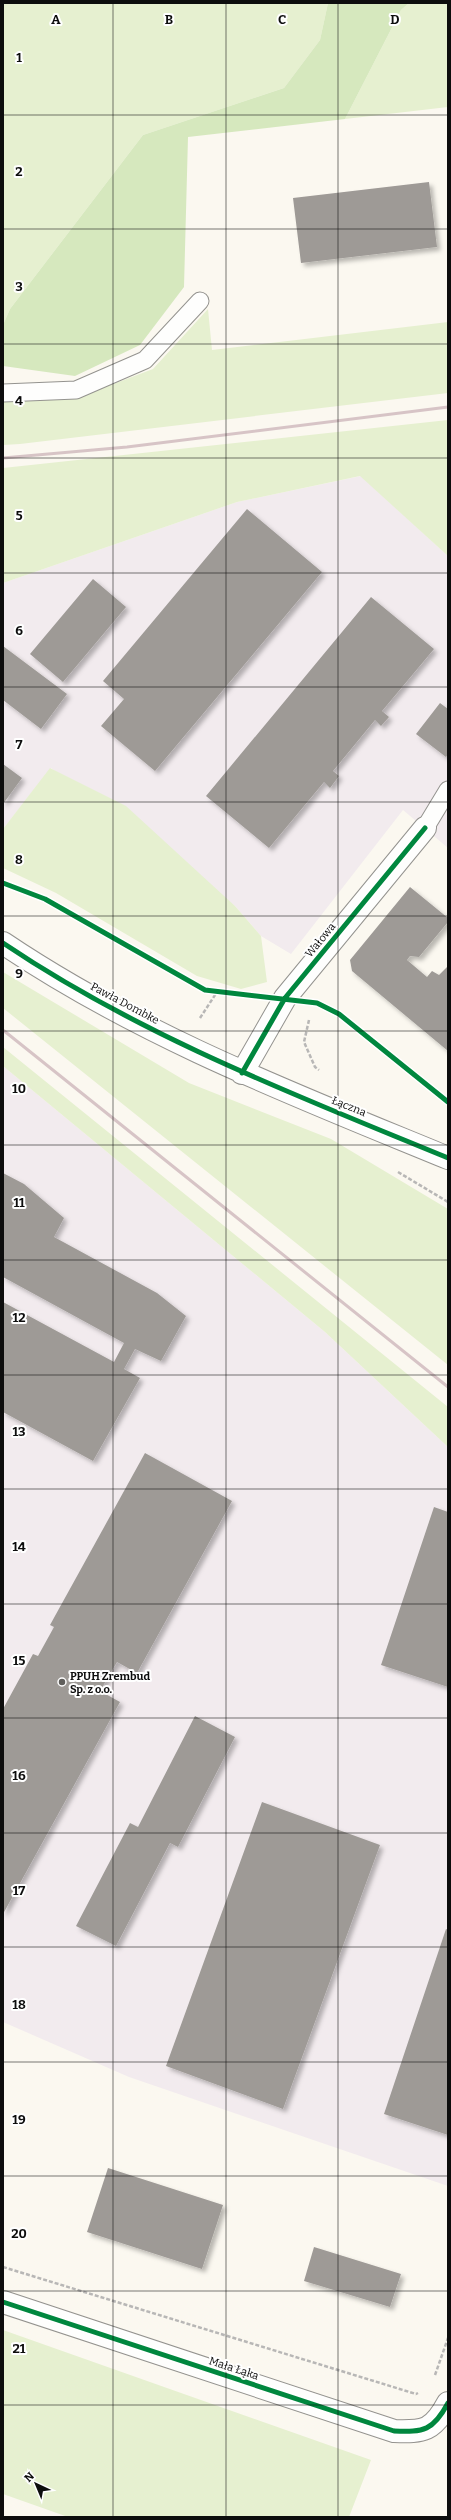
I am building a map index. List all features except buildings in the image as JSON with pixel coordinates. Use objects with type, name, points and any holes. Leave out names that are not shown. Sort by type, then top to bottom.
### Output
[{"type":"street","name":"Wałowa","points":[[242,1073],[285,998],[425,828]]},
{"type":"street","name":"Pawła Dombke","points":[[3,943],[121,1015],[242,1073]]},
{"type":"street","name":"Łączna","points":[[242,1073],[448,1158]]},
{"type":"street","name":"Mała Łąka","points":[[3,2302],[394,2431],[417,2432],[438,2422],[448,2403]]},
{"type":"lane","points":[[3,393],[76,390],[145,360],[200,301]]},
{"type":"lane","points":[[425,828],[448,790]]},
{"type":"path","points":[[310,1016],[304,1042],[314,1067],[320,1072]]},
{"type":"path","points":[[3,2267],[349,2375],[416,2394],[421,2391]]},
{"type":"path","points":[[431,2381],[438,2369],[448,2338]]},
{"type":"shaded area","points":[[361,476],[448,556],[448,848],[403,810],[291,954],[261,936],[235,906],[51,768],[3,829],[3,583],[237,502]]},
{"type":"shaded area","points":[[3,1066],[325,1332],[448,1447],[448,2186],[129,2077],[3,2022]]},
{"type":"green space","points":[[3,3],[328,3],[320,40],[284,88],[143,135],[10,309],[3,325]]},
{"type":"green space","points":[[328,3],[409,3],[401,10],[345,119],[188,137],[184,287],[140,345],[75,376],[3,366],[3,325],[10,309],[143,135],[284,88],[320,40]]},
{"type":"green space","points":[[409,3],[448,3],[448,107],[345,119],[401,10]]},
{"type":"green space","points":[[208,309],[212,350],[448,322],[448,393],[3,445],[3,402],[79,397],[153,369]]},
{"type":"green space","points":[[448,420],[448,556],[360,476],[237,502],[3,583],[3,468]]},
{"type":"green space","points":[[50,768],[126,806],[235,906],[261,936],[267,982],[241,989],[197,976],[56,893],[3,868],[3,829]]},
{"type":"green space","points":[[3,972],[189,1083],[331,1139],[448,1209],[448,1365],[3,1008]]},
{"type":"green space","points":[[3,1047],[448,1407],[448,1447],[325,1332],[3,1066]]},
{"type":"green space","points":[[3,2330],[371,2460],[349,2517],[68,2517],[3,2494]]},
{"type":"railway","points":[[3,458],[127,447],[448,407]]},
{"type":"railway","points":[[3,1030],[448,1387]]},
{"type":"cycle path","points":[[242,1073],[285,998],[425,828]]},
{"type":"cycle path","points":[[3,883],[45,899],[205,990],[317,1003],[339,1014],[448,1102]]},
{"type":"cycle path","points":[[3,943],[55,976],[109,1007],[164,1035],[276,1087],[448,1158]]},
{"type":"cycle path","points":[[3,2302],[394,2431],[413,2431],[427,2428],[443,2412],[448,2403]]},
{"type":"place","name":"PPUH Zrembud Sp. z o.o.","points":[[62,1682]]}]
